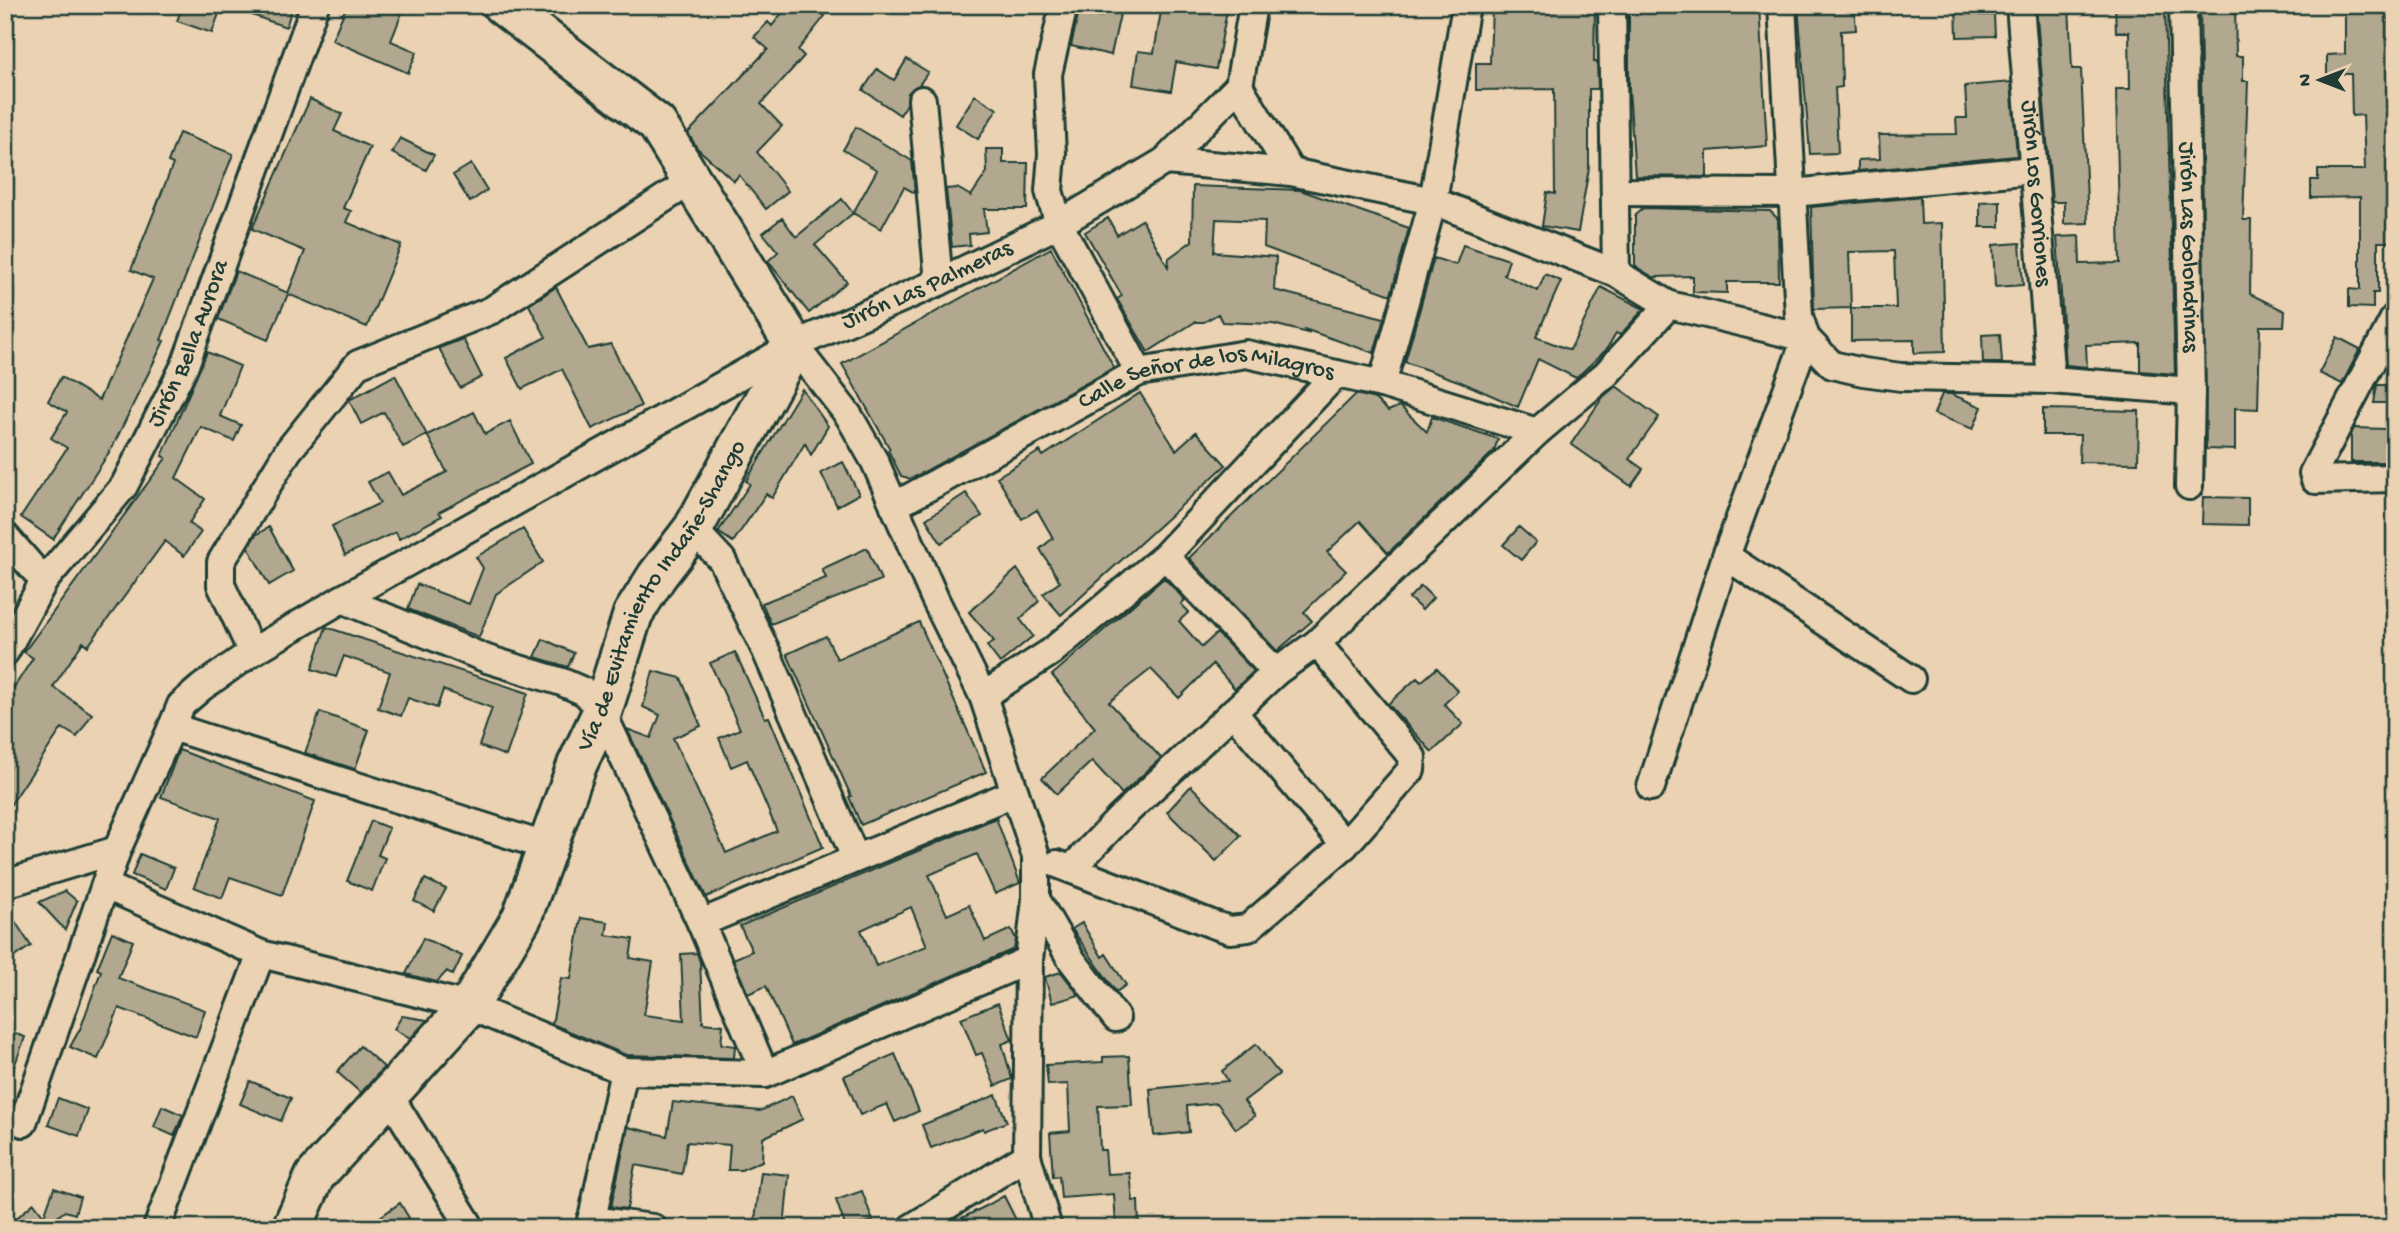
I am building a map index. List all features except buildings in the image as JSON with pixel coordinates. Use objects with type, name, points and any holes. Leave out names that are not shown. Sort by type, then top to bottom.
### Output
[{"type":"main road","points":[[502,5],[657,124],[794,345]]},
{"type":"main road","name":"Vía de Evitamiento Indañe-Shango","points":[[292,1228],[315,1176],[469,1006],[522,917],[576,765],[602,712],[633,614],[692,530],[794,345]]},
{"type":"street","name":"Jirón Bella Aurora","points":[[5,652],[44,581],[124,486],[184,365],[315,5]]},
{"type":"street","points":[[1064,5],[1048,74],[1052,154],[1049,191],[1059,224],[1139,372]]},
{"type":"street","points":[[1253,5],[1239,86],[1291,172]]},
{"type":"street","points":[[1382,384],[1433,201],[1466,5]]},
{"type":"street","points":[[1612,5],[1616,273]]},
{"type":"street","points":[[1782,5],[1799,316],[1806,338],[1832,365],[1901,377],[2051,380],[2191,391]]},
{"type":"street","name":"Jirón Los Gorriones","points":[[2020,5],[2051,380]]},
{"type":"street","name":"Jirón Las Golondrinas","points":[[2183,5],[2191,391],[2189,486]]},
{"type":"street","name":"Jirón Las Palmeras","points":[[23,1123],[117,849],[181,705],[252,652],[342,599],[794,345],[939,282],[1059,224],[1166,161],[1239,86]]},
{"type":"street","points":[[922,100],[939,282]]},
{"type":"street","points":[[1166,161],[1291,172],[1433,201],[1616,273],[1669,305],[1806,338]]},
{"type":"street","points":[[1615,192],[1793,193],[2032,170]]},
{"type":"street","points":[[252,652],[221,585],[221,562],[288,451],[358,365],[492,310],[691,181]]},
{"type":"street","points":[[1071,869],[1119,819],[1276,672],[1317,643],[1537,432],[1606,374],[1669,305]]},
{"type":"street","points":[[2395,317],[2313,473],[2315,480],[2395,478]]},
{"type":"street","points":[[1651,787],[1726,556],[1806,338]]},
{"type":"street","points":[[794,345],[849,416],[894,506],[983,696],[1036,856],[1036,899],[1029,960],[1027,1156],[1048,1228]]},
{"type":"street","name":"Calle Señor de los Milagros","points":[[894,506],[1139,372],[1246,354],[1382,384],[1537,432]]},
{"type":"street","points":[[983,696],[1051,652],[1165,556],[1336,374]]},
{"type":"street","points":[[692,530],[722,560],[766,651],[855,857]]},
{"type":"street","points":[[5,536],[44,581]]},
{"type":"street","points":[[1165,556],[1276,672]]},
{"type":"street","points":[[1726,556],[1911,679]]},
{"type":"street","points":[[342,599],[487,659],[562,682],[585,692],[602,712],[701,923],[765,1074]]},
{"type":"street","points":[[1036,856],[1230,930],[1248,928],[1345,845],[1411,770],[1413,763],[1412,757],[1317,643]]},
{"type":"street","points":[[1233,712],[1345,845]]},
{"type":"street","points":[[172,727],[548,847]]},
{"type":"street","points":[[701,923],[1014,793]]},
{"type":"street","points":[[5,884],[117,849]]},
{"type":"street","points":[[106,887],[261,954],[469,1006],[624,1071],[765,1074],[1029,960]]},
{"type":"street","points":[[1036,899],[1071,959],[1115,1017]]},
{"type":"street","points":[[157,1228],[261,954]]},
{"type":"street","points":[[624,1071],[591,1224],[653,1228]]},
{"type":"street","points":[[388,1095],[471,1228]]},
{"type":"street","points":[[911,1228],[1027,1156]]}]
